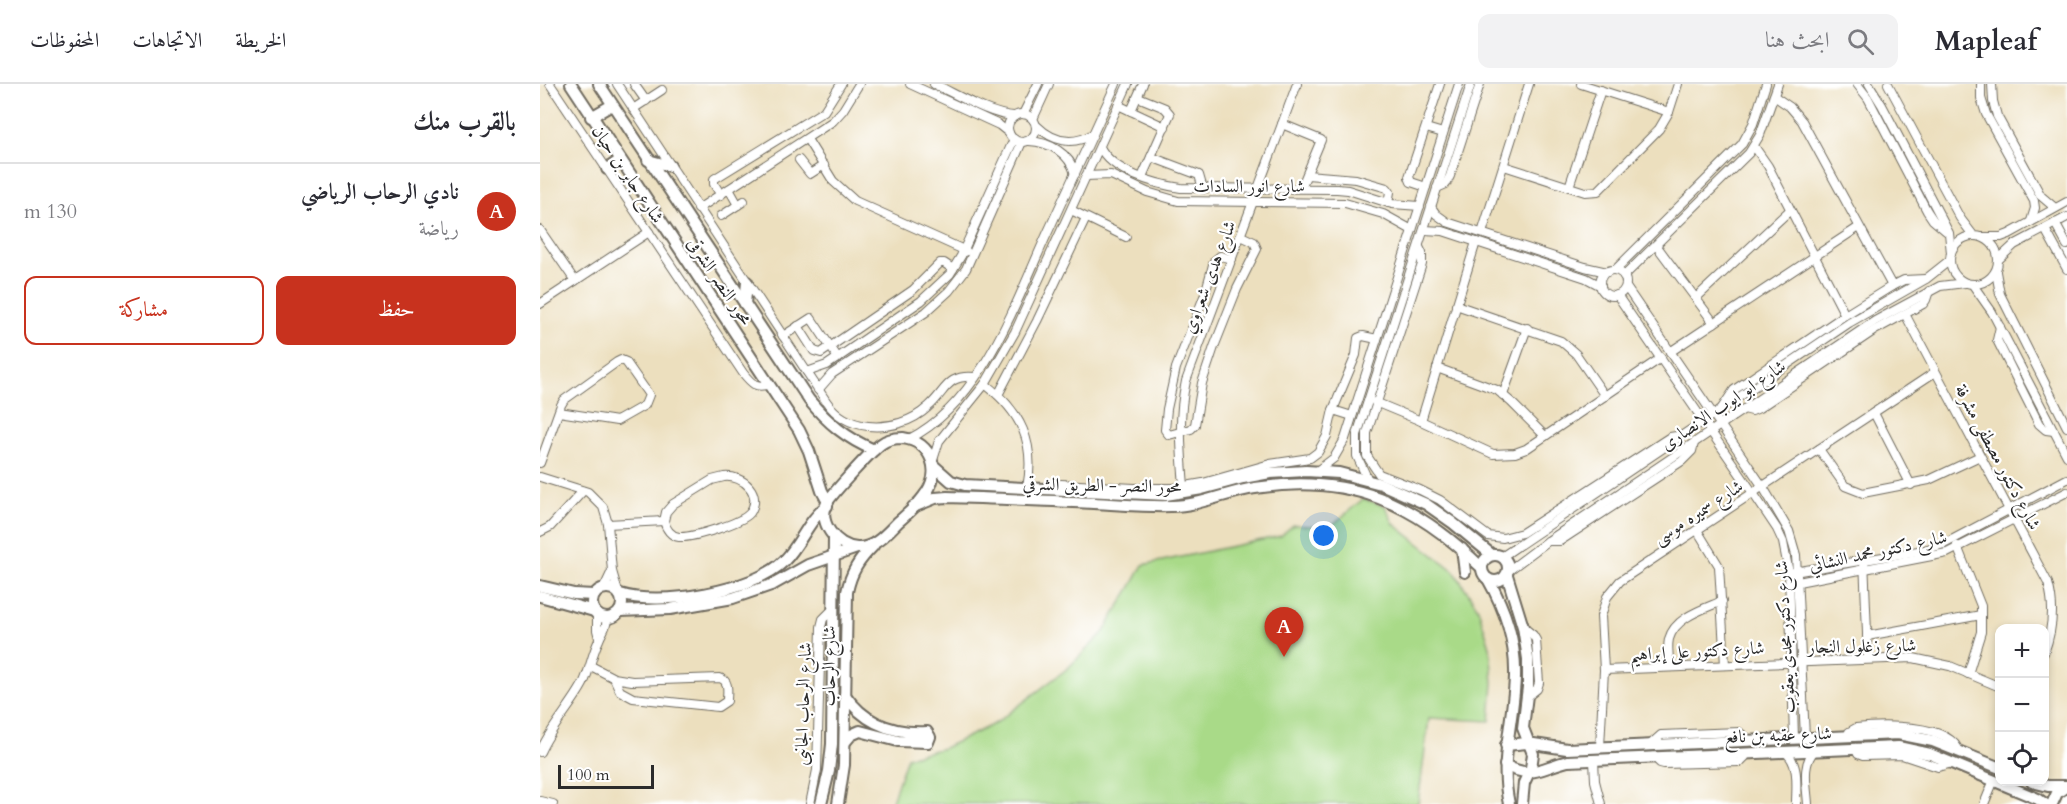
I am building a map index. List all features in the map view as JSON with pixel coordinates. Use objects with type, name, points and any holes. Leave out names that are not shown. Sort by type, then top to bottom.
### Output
[{"type":"street","name":"شارع جابر بن حيان","points":[[550,84],[748,380],[762,387],[769,384]]},
{"type":"street","name":"محور النصر الشرقى","points":[[571,84],[799,429],[810,451],[827,504],[826,523],[834,537]]},
{"type":"street","name":"محور النصر الشرقى","points":[[598,84],[744,304],[822,416],[846,436],[874,450]]},
{"type":"street","points":[[617,84],[818,390],[829,406],[843,418],[861,425],[898,424],[918,415],[933,403],[947,384],[954,379],[963,376],[975,377]]},
{"type":"street","points":[[634,84],[646,101]]},
{"type":"street","points":[[633,109],[660,91],[651,84]]},
{"type":"street","points":[[721,195],[714,184],[714,179],[824,111],[842,84]]},
{"type":"street","points":[[698,209],[807,139],[838,116],[859,84]]},
{"type":"street","points":[[910,84],[999,125],[1018,139],[1046,144],[1064,155],[1075,174]]},
{"type":"street","points":[[934,84],[983,107],[1014,117],[1023,114],[1038,84]]},
{"type":"street","points":[[807,372],[827,365],[891,322],[937,288],[953,269],[1018,139],[1036,133],[1035,122],[1049,84]]},
{"type":"street","points":[[540,586],[564,592],[599,592],[611,588],[619,593],[648,600],[687,596],[726,588],[764,575],[783,562],[796,548],[813,519],[874,450],[890,439],[909,438],[935,423],[955,403],[975,377],[995,347],[1008,320],[1116,84]]},
{"type":"street","points":[[933,463],[936,447],[985,384],[1016,332],[1128,84]]},
{"type":"street","points":[[1131,111],[1143,84]]},
{"type":"street","name":"شارع هدى شعراوي","points":[[1184,486],[1179,432],[1182,398],[1198,348],[1297,84]]},
{"type":"street","points":[[1426,187],[1411,182],[1409,179],[1440,84]]},
{"type":"street","points":[[1317,471],[1334,458],[1347,432],[1459,84]]},
{"type":"street","points":[[1368,480],[1358,456],[1357,435],[1471,84]]},
{"type":"street","points":[[1437,188],[1449,180],[1480,84]]},
{"type":"street","points":[[1482,233],[1529,84]]},
{"type":"street","points":[[1581,84],[1670,112]]},
{"type":"street","points":[[1504,166],[1589,193],[1601,188],[1659,129],[1670,112],[1678,84]]},
{"type":"street","points":[[1624,276],[1728,175],[1754,146],[1778,84]]},
{"type":"street","points":[[1857,84],[1874,110],[1927,211],[1940,227],[1949,232]]},
{"type":"street","points":[[1869,84],[1949,232],[1952,271],[1969,284],[1986,302],[2067,456]]},
{"type":"street","points":[[1888,84],[1960,218],[1973,236]]},
{"type":"street","points":[[1981,84],[1981,98],[1986,114],[2034,201],[2035,208],[2031,221]]},
{"type":"street","points":[[1992,84],[1997,116],[2042,196],[2055,208]]},
{"type":"street","points":[[1601,286],[1602,278],[1742,144],[1753,124],[1764,85]]},
{"type":"street","points":[[1569,187],[1601,90]]},
{"type":"street","points":[[1774,96],[1790,107],[1802,122],[1892,286]]},
{"type":"street","points":[[1138,97],[1168,110],[1170,116],[1142,177]]},
{"type":"street","points":[[591,117],[612,105]]},
{"type":"street","points":[[1118,105],[1165,127]]},
{"type":"street","points":[[1023,114],[1049,135],[1061,141],[1086,139],[1093,134]]},
{"type":"street","points":[[1014,117],[1008,126],[1018,139]]},
{"type":"street","points":[[1282,124],[1320,138],[1301,188]]},
{"type":"street","points":[[1426,128],[1443,133]]},
{"type":"street","points":[[807,139],[840,188],[855,201],[973,254]]},
{"type":"street","points":[[818,390],[832,374],[938,302],[959,279],[973,254],[1018,139]]},
{"type":"street","points":[[777,141],[784,154]]},
{"type":"street","points":[[1064,155],[1070,150],[1069,142]]},
{"type":"street","points":[[1754,146],[1764,159],[1845,315]]},
{"type":"street","name":"شارع انور السادات","points":[[1100,147],[1111,162],[1166,186],[1203,189],[1348,190],[1401,205],[1420,206]]},
{"type":"street","points":[[1151,157],[1199,176],[1203,189]]},
{"type":"street","points":[[607,169],[620,160]]},
{"type":"street","points":[[648,160],[670,166]]},
{"type":"street","points":[[799,160],[806,172],[810,174],[824,165]]},
{"type":"street","name":"شارع انور السادات","points":[[1086,176],[1112,175],[1164,198],[1185,201],[1346,203],[1373,210],[1412,230]]},
{"type":"street","points":[[1307,175],[1340,176],[1387,188],[1390,192],[1388,202]]},
{"type":"street","points":[[1164,198],[1166,186]]},
{"type":"street","points":[[721,216],[741,203],[729,189]]},
{"type":"street","points":[[1950,256],[1959,241],[1973,236],[2001,237],[2067,202]]},
{"type":"street","points":[[1396,220],[1402,214],[1401,205]]},
{"type":"street","points":[[1431,207],[1442,219],[1585,267],[1611,271],[1624,276]]},
{"type":"street","points":[[1071,210],[1126,237]]},
{"type":"street","points":[[1696,298],[1790,210]]},
{"type":"street","points":[[1998,259],[2014,245],[2067,217]]},
{"type":"street","points":[[999,394],[1086,218]]},
{"type":"street","points":[[2055,223],[2067,245]]},
{"type":"street","points":[[1670,352],[1859,227]]},
{"type":"street","points":[[2045,229],[2067,269]]},
{"type":"street","points":[[540,230],[575,281]]},
{"type":"street","points":[[1424,230],[1436,230],[1581,277],[1601,286],[1605,293],[1617,295],[1626,287],[1624,276]]},
{"type":"street","points":[[540,304],[649,232]]},
{"type":"street","points":[[1232,259],[1220,256],[1214,261],[1173,380],[1166,419],[1167,434],[1191,429],[1196,423],[1202,383],[1228,311],[1257,249],[1254,242],[1241,236]]},
{"type":"street","points":[[1984,237],[1996,248],[1998,259],[1996,272],[2000,294],[2067,427]]},
{"type":"street","points":[[1421,421],[1476,242]]},
{"type":"street","points":[[1656,246],[1714,323]]},
{"type":"street","points":[[1419,247],[1422,253],[1422,264],[1367,433],[1366,448],[1370,462],[1379,474],[1412,486],[1440,500],[1488,536],[1510,537],[1545,524]]},
{"type":"street","name":"شارع ابو ايوب الانصارى","points":[[1497,556],[1683,435],[1863,313],[1926,279],[1950,256]]},
{"type":"street","points":[[798,326],[816,353],[821,353],[913,290],[940,263],[953,269]]},
{"type":"street","points":[[1969,284],[1985,282],[1996,272]]},
{"type":"street","points":[[1722,409],[1734,390],[1845,315],[1892,286],[1912,278],[1926,279]]},
{"type":"street","points":[[1039,280],[1053,287]]},
{"type":"street","points":[[744,304],[747,282]]},
{"type":"street","name":"شارع ابو ايوب الانصارى","points":[[1508,573],[1548,541],[1875,321],[1940,286],[1969,284]]},
{"type":"street","name":"شارع دكتور مجدى يعقوب","points":[[1626,287],[1762,487],[1789,531],[1796,555],[1789,584],[1792,662],[1800,737]]},
{"type":"street","points":[[1744,409],[1752,411],[1760,408],[1875,330],[1923,304],[1929,291]]},
{"type":"street","name":"شارع دكتور مجدى يعقوب","points":[[1617,295],[1780,536],[1798,583],[1803,661],[1800,737]]},
{"type":"street","points":[[1456,305],[1551,336],[1576,354],[1605,396]]},
{"type":"street","points":[[1214,307],[1228,311]]},
{"type":"street","points":[[883,311],[891,322]]},
{"type":"street","name":"شارع دكتور مصطفى مشرفة","points":[[1905,314],[2042,570],[2051,595],[2052,624],[2049,634]]},
{"type":"street","points":[[783,336],[808,318],[813,319],[838,358]]},
{"type":"street","points":[[1503,395],[1527,328]]},
{"type":"street","points":[[1046,489],[1061,484],[1155,489],[1184,486],[1310,458],[1324,444],[1334,410],[1354,360],[1358,338],[1363,336],[1377,339]]},
{"type":"street","points":[[1185,343],[1198,348]]},
{"type":"street","points":[[1368,400],[1493,454],[1515,453],[1545,436],[1661,358]]},
{"type":"street","points":[[540,462],[558,412],[568,395],[621,360],[628,363],[649,395],[645,405],[617,421],[558,412]]},
{"type":"street","points":[[1437,368],[1490,387],[1503,395],[1545,436]]},
{"type":"street","name":"شارع سميره موسى","points":[[1600,747],[1604,670],[1601,616],[1607,597],[1620,581],[1935,372]]},
{"type":"street","points":[[1365,375],[1376,377]]},
{"type":"street","points":[[985,384],[999,394],[1019,420],[1026,436],[1031,456],[1027,488]]},
{"type":"street","points":[[1334,410],[1352,416]]},
{"type":"street","points":[[1874,413],[1911,484]]},
{"type":"street","points":[[935,423],[945,433]]},
{"type":"street","points":[[1347,432],[1353,436],[1357,435]]},
{"type":"street","name":"محور النصر - الطريق الشرقي","points":[[909,438],[921,444],[944,477],[958,484],[1166,495],[1202,489],[1252,472],[1339,473],[1392,488],[1426,504],[1497,556]]},
{"type":"street","points":[[1819,449],[1841,482],[1851,490],[1863,493],[1929,480],[1980,456]]},
{"type":"street","name":"شارع الرحاب","points":[[838,804],[844,765],[847,592],[851,574],[857,564],[929,489],[933,463]]},
{"type":"street","points":[[540,477],[583,491],[596,499],[603,507],[608,524],[612,571],[622,600],[617,615],[599,615],[565,601],[540,596]]},
{"type":"street","points":[[736,477],[749,486],[753,495],[753,505],[749,514],[726,525],[680,537],[670,533],[664,521],[669,507],[712,480],[736,477]]},
{"type":"street","name":"شارع دكتور محمد النشائي","points":[[1793,572],[1934,548],[2067,478]]},
{"type":"street","name":"محور النصر - الطريق الشرقي","points":[[913,507],[947,496],[1173,506],[1271,485],[1325,485],[1386,499],[1421,517],[1482,568]]},
{"type":"street","points":[[1013,500],[1014,487]]},
{"type":"street","points":[[540,532],[550,527],[583,491]]},
{"type":"street","name":"شارع دكتور محمد النشائي","points":[[1789,584],[1936,557],[1958,549],[2067,492]]},
{"type":"street","points":[[608,524],[664,521]]},
{"type":"street","points":[[1697,530],[1719,566],[1725,665]]},
{"type":"street","points":[[834,537],[846,545],[857,548]]},
{"type":"street","name":"شارع الرحاب","points":[[821,804],[830,771],[832,744],[834,537]]},
{"type":"street","points":[[620,611],[670,609],[733,598],[774,584],[808,565],[873,544],[881,538]]},
{"type":"street","points":[[1954,539],[1979,598],[1981,615],[1981,632],[1968,674]]},
{"type":"street","points":[[1462,549],[1465,572]]},
{"type":"street","points":[[1509,804],[1505,765],[1515,676],[1514,651],[1503,610],[1482,568],[1484,560],[1497,556],[1508,563],[1508,573],[1528,659],[1527,697],[1523,720],[1527,743],[1533,754],[1524,783],[1522,804]]},
{"type":"street","points":[[1864,559],[1868,658]]},
{"type":"street","points":[[540,752],[544,732],[582,685],[591,666],[599,638],[604,632],[599,615],[592,603],[612,571]]},
{"type":"street","points":[[1488,579],[1501,580],[1508,573]]},
{"type":"street","points":[[1670,667],[1669,645],[1675,627],[1684,619],[1722,601]]},
{"type":"street","name":"شارع الرحاب الجانبى","points":[[810,804],[817,770],[821,627],[823,619],[833,609]]},
{"type":"street","points":[[1867,636],[1981,615]]},
{"type":"street","points":[[833,620],[846,620]]},
{"type":"street","name":"شارع زغلول النجار","points":[[1792,662],[1913,658],[1932,661],[1995,685]]},
{"type":"street","name":"شارع دكتور على إبراهيم","points":[[1604,670],[1792,662]]},
{"type":"street","points":[[591,666],[614,678],[632,681],[720,678],[727,684],[727,700],[718,707],[633,698],[620,691],[614,678]]},
{"type":"street","points":[[632,681],[629,690],[633,698]]},
{"type":"street","points":[[844,742],[851,735],[860,731],[912,743],[927,742],[930,737],[927,732],[901,732],[879,725],[863,716],[845,694]]},
{"type":"street","name":"شارع عقبه بن نافع","points":[[1506,745],[1527,743],[1567,749],[1888,734],[1924,739],[1995,766]]},
{"type":"street","name":"شارع عقبه بن نافع","points":[[1528,773],[1568,761],[1855,748],[1906,748],[1952,763],[2045,804]]},
{"type":"street","points":[[1567,749],[1568,761]]},
{"type":"street","points":[[1808,804],[1806,767],[1815,750]]},
{"type":"street","points":[[1783,752],[1791,758],[1795,767],[1797,804]]},
{"type":"street","points":[[1594,760],[1595,781],[1601,804]]},
{"type":"street","points":[[1505,765],[1516,771],[1528,773]]},
{"type":"street","points":[[1984,804],[1994,780]]},
{"type":"street","points":[[2049,786],[2066,786]]},
{"type":"street","points":[[2052,804],[2057,793],[2066,786]]},
{"type":"street","points":[[540,801],[553,804]]},
{"type":"green space","points":[[1363,499],[1385,506],[1394,524],[1454,571],[1478,608],[1490,647],[1493,683],[1490,721],[1429,718],[1418,804],[891,804],[907,757],[944,748],[996,723],[1068,668],[1103,633],[1143,565],[1281,536],[1293,525],[1330,527]]},
{"type":"place","name":"نادي الرحاب الرياضي","points":[[1284,657]]}]
